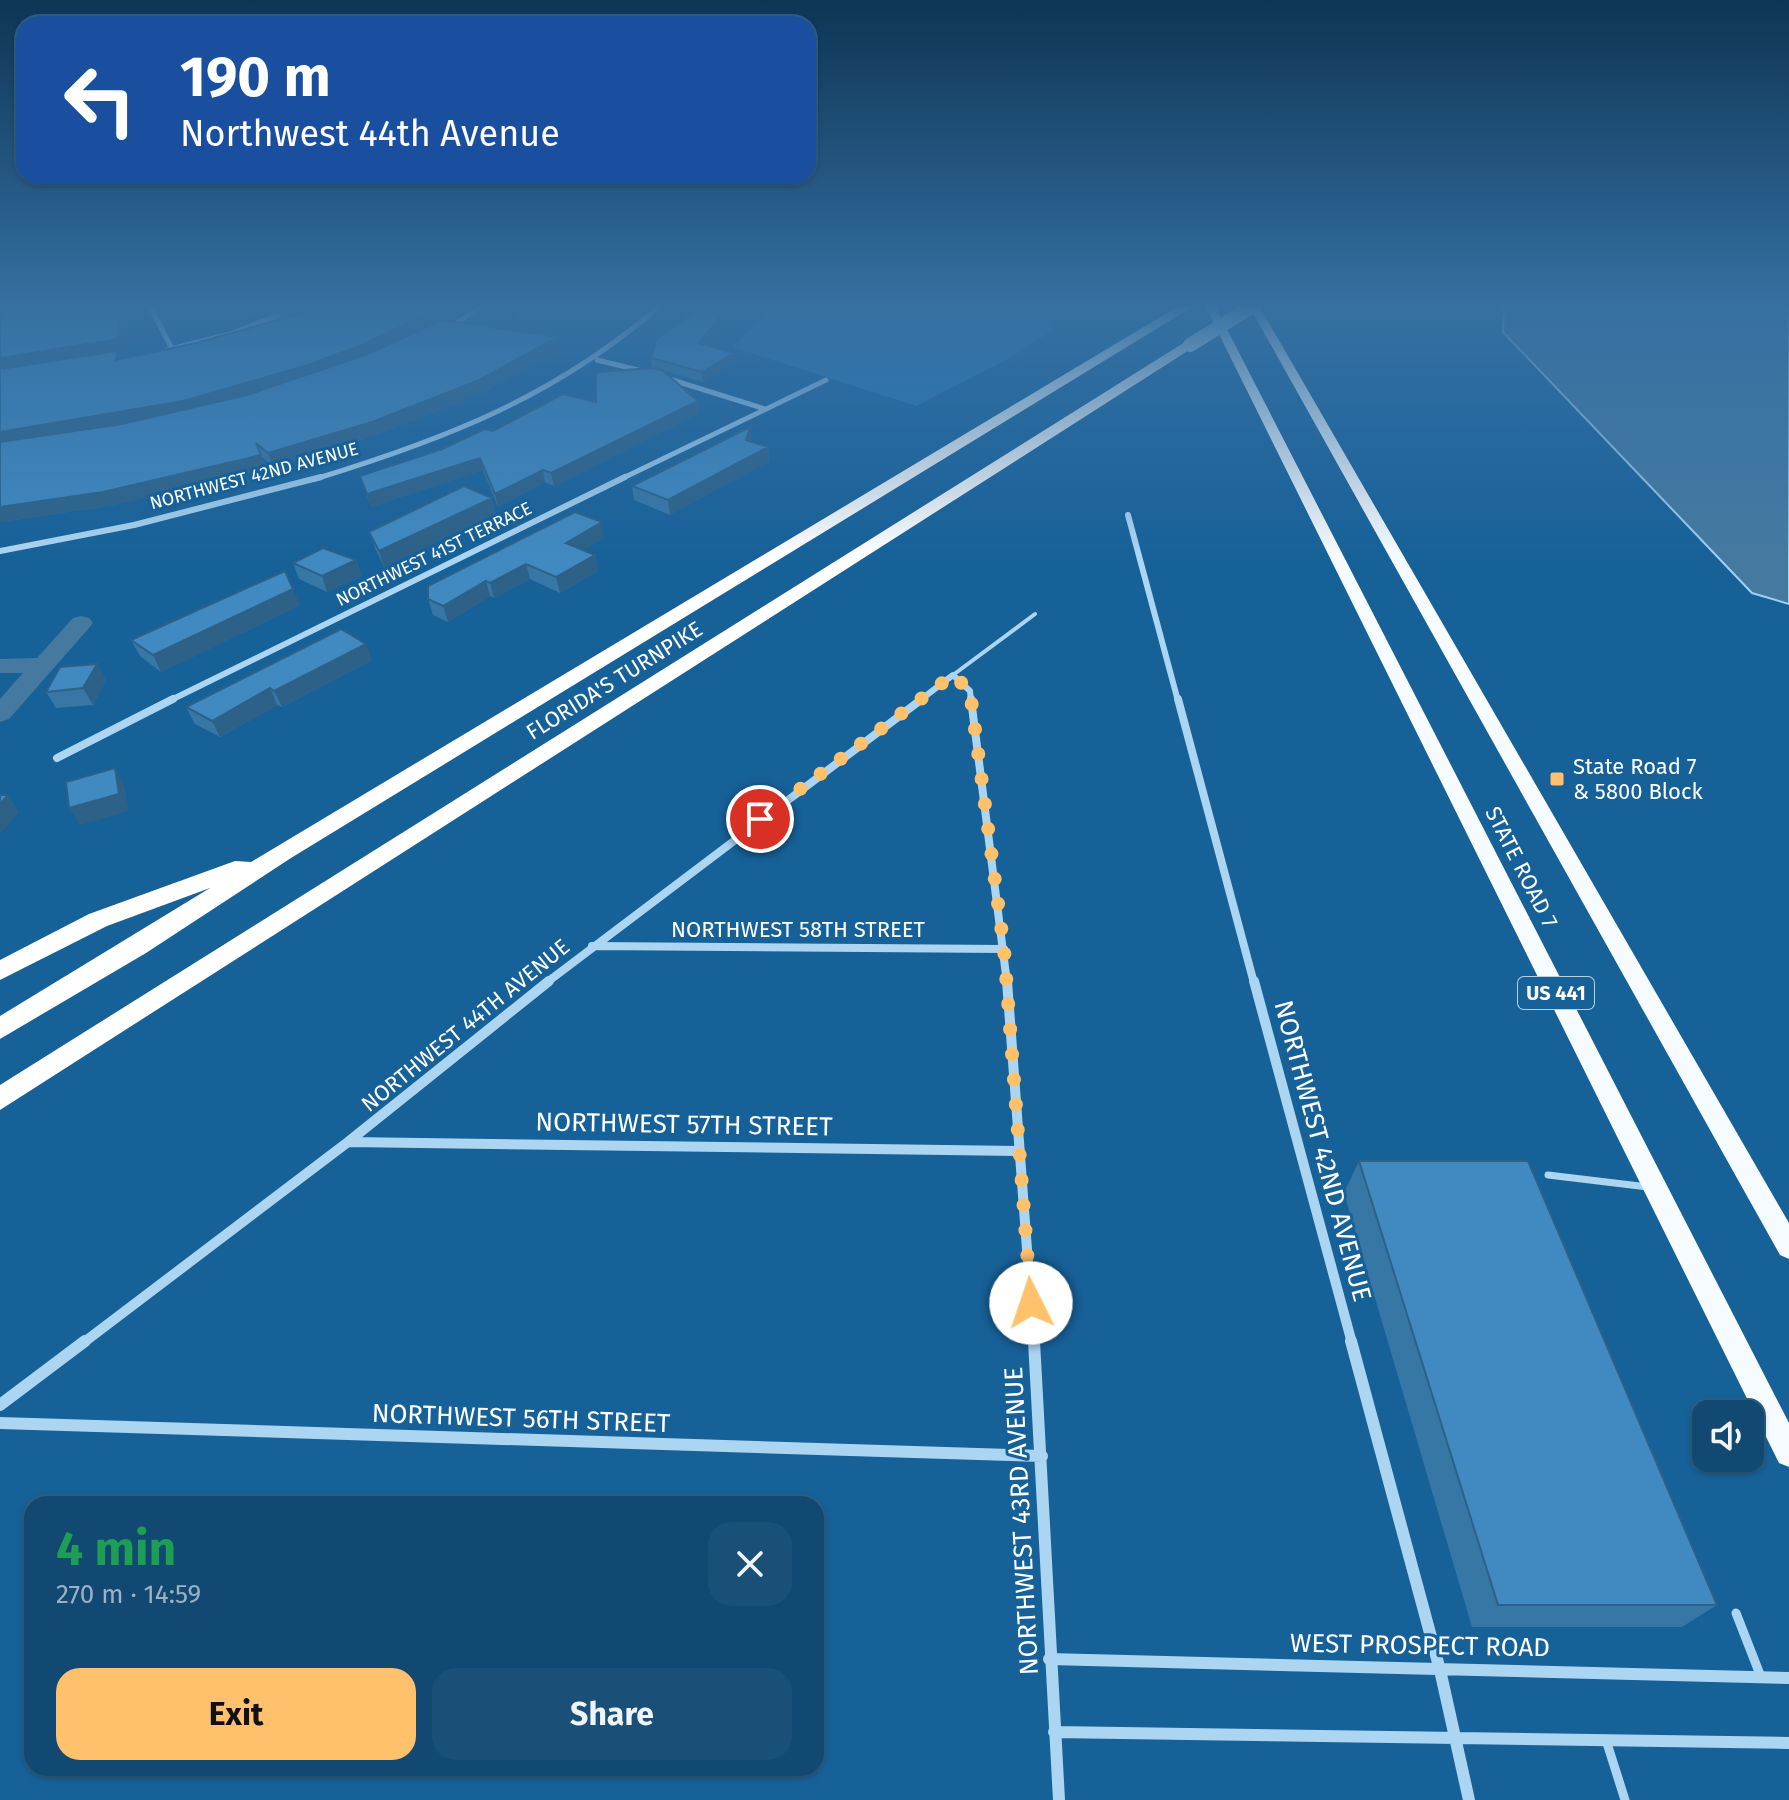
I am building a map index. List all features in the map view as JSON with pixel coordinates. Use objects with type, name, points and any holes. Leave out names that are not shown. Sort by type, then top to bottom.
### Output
[{"type":"highway","name":"FLORIDA'S TURNPIKE","points":[[0,1029],[137,947],[283,852],[1051,388]]},
{"type":"highway","name":"FLORIDA'S TURNPIKE","points":[[0,1099],[1122,388]]},
{"type":"highway","points":[[0,971],[98,920],[283,852]]},
{"type":"main road","name":"STATE ROAD 7","points":[[1251,388],[1789,1453]]},
{"type":"main road","name":"STATE ROAD 7","points":[[1302,388],[1789,1247]]},
{"type":"street","name":"NORTHWEST 42ND AVENUE","points":[[3,550],[84,537],[340,473],[463,427],[541,388]]},
{"type":"street","points":[[700,388],[766,409]]},
{"type":"street","name":"NORTHWEST 41ST TERRACE","points":[[57,758],[284,642],[809,388]]},
{"type":"street","name":"NORTHWEST 42ND AVENUE","points":[[1128,515],[1440,1670],[1469,1800]]},
{"type":"street","name":"NORTHWEST 44TH AVENUE","points":[[0,1405],[348,1142],[592,946],[953,675]]},
{"type":"street","name":"NORTHWEST 43RD AVENUE","points":[[953,675],[970,691],[1004,949],[1042,1456],[1049,1659],[1059,1800]]},
{"type":"street","name":"NORTHWEST 58TH STREET","points":[[592,946],[1004,949]]},
{"type":"street","name":"NORTHWEST 57TH STREET","points":[[348,1142],[1020,1151]]},
{"type":"street","name":"NORTHWEST 56TH STREET","points":[[0,1423],[1042,1456]]},
{"type":"street","name":"WEST PROSPECT ROAD","points":[[1049,1659],[1789,1678]]},
{"type":"street","points":[[1054,1732],[1789,1743]]},
{"type":"lane","points":[[953,675],[1035,614]]},
{"type":"lane","points":[[1548,1175],[1655,1188]]},
{"type":"lane","points":[[1736,1613],[1761,1677]]},
{"type":"lane","points":[[1606,1740],[1625,1800]]},
{"type":"shaded area","points":[[860,388],[951,388],[916,406]]},
{"type":"shaded area","points":[[1556,388],[1789,388],[1789,604],[1752,593]]},
{"type":"building","points":[[0,388],[228,388],[183,401],[0,432]]},
{"type":"building","points":[[268,388],[459,388],[372,422],[268,453],[256,443],[261,455],[103,492],[0,507],[0,442],[122,424]]},
{"type":"building","points":[[596,388],[683,388],[698,401],[551,473],[543,470],[495,494],[480,458],[367,494],[360,476],[442,449],[485,429],[493,431],[563,394],[596,402]]},
{"type":"building","points":[[750,427],[746,440],[768,447],[668,500],[632,486]]},
{"type":"building","points":[[464,486],[492,498],[379,551],[369,532]]},
{"type":"building","points":[[575,512],[602,522],[566,543],[595,555],[556,577],[526,564],[490,583],[486,581],[443,606],[428,599],[428,586]]},
{"type":"building","points":[[323,548],[356,560],[322,576],[293,563]]},
{"type":"building","points":[[285,571],[293,589],[153,655],[131,640]]},
{"type":"building","points":[[341,629],[366,644],[274,691],[270,688],[212,721],[186,707]]},
{"type":"building","points":[[97,664],[83,688],[46,692],[60,667]]},
{"type":"building","points":[[115,768],[119,794],[69,808],[66,782]]},
{"type":"building","points":[[1359,1161],[1528,1161],[1717,1605],[1498,1605]]},
{"type":"waterway","points":[[0,714],[81,623]]},
{"type":"waterway","points":[[0,666],[43,665]]},
{"type":"place","name":"State Road 7 & 5800 Block","points":[[1557,779]]},
{"type":"route","points":[[760,819],[953,675],[970,691],[1004,949],[1031,1303]]}]
